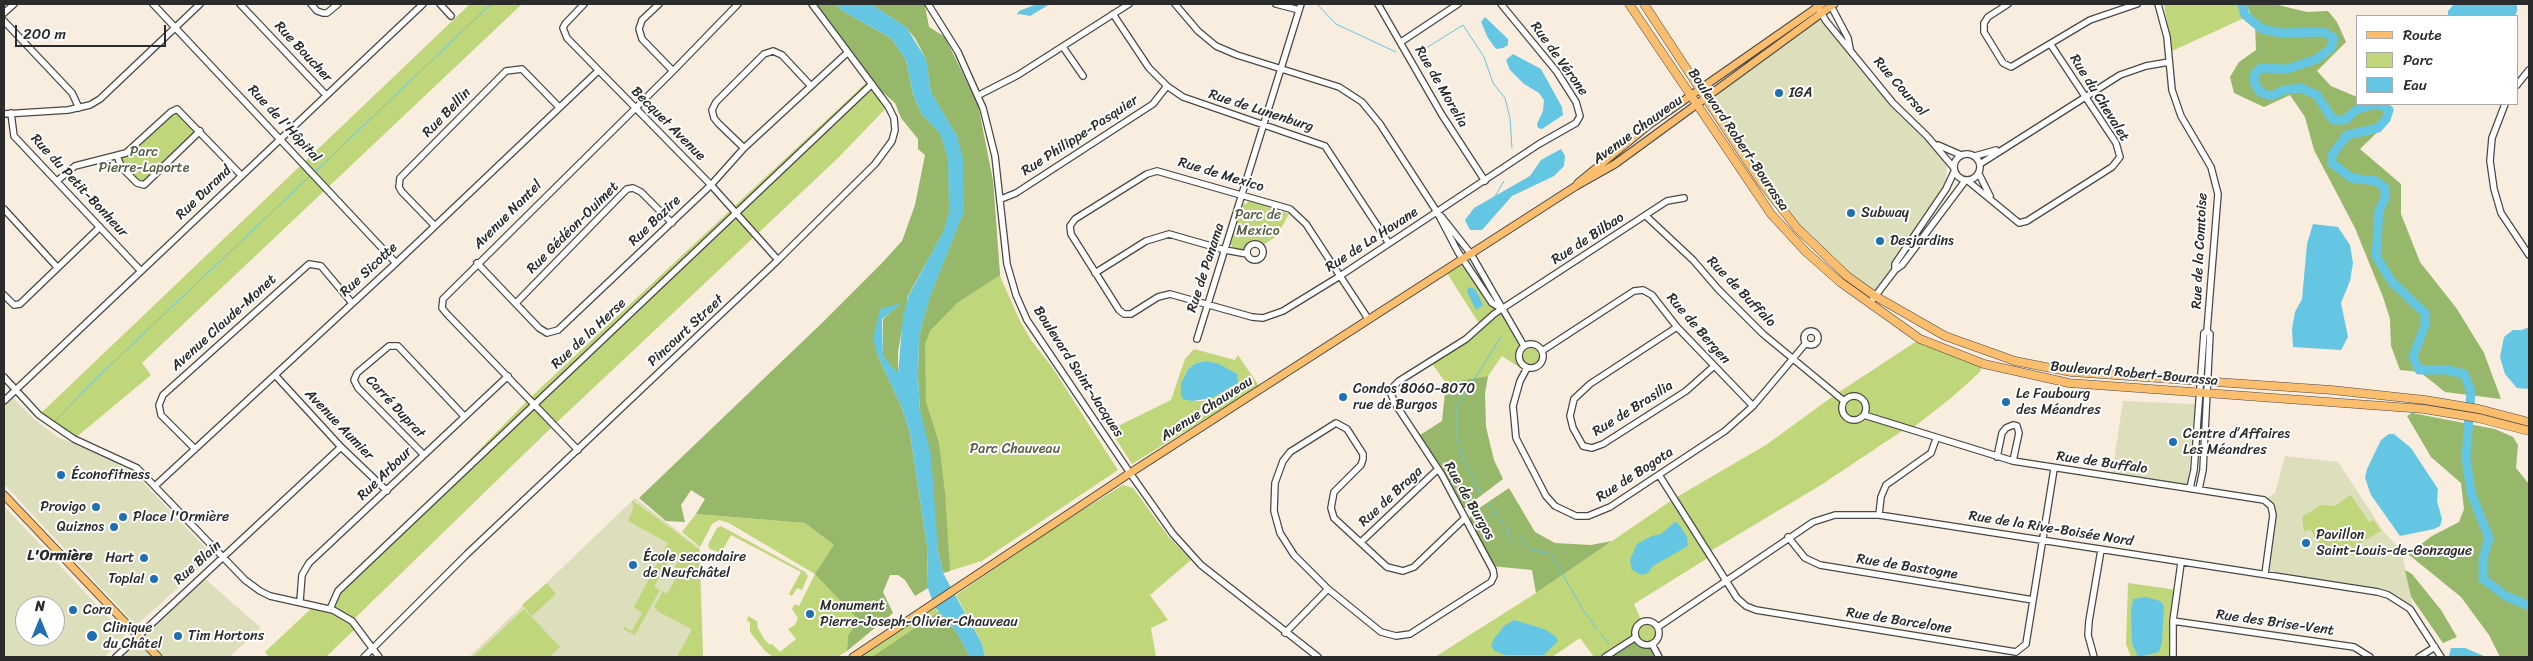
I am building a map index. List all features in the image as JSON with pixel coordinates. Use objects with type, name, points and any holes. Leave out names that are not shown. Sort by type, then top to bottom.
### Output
[{"type":"highway","name":"Boulevard Robert-Bourassa","points":[[1629,4],[1771,214],[1806,252],[1869,304],[1920,339],[1972,360],[2013,372],[2069,383],[2424,409],[2478,418],[2529,431]]},
{"type":"highway","name":"Boulevard Robert-Bourassa","points":[[1644,4],[1761,182],[1797,228],[1848,276],[1874,296],[1944,336],[2015,361],[2071,372],[2332,390],[2425,400],[2479,408],[2529,422]]},
{"type":"main road","name":"Avenue Chauveau","points":[[1576,186],[1635,135],[1690,94],[1819,7],[1832,4]]},
{"type":"main road","name":"Avenue Chauveau","points":[[853,657],[1130,473],[1368,319],[1576,186],[1615,164],[1706,96],[1819,7]]},
{"type":"main road","points":[[4,495],[158,657]]},
{"type":"street","points":[[4,13],[14,4]]},
{"type":"street","name":"Rue de l'Hôpital","points":[[152,4],[396,263]]},
{"type":"street","points":[[4,114],[56,112],[90,105],[111,91],[200,4]]},
{"type":"street","name":"Rue Boucher","points":[[240,4],[326,95]]},
{"type":"street","points":[[311,4],[323,13],[327,13],[338,4]]},
{"type":"street","name":"Rue Durand","points":[[4,401],[140,270],[423,4]]},
{"type":"street","points":[[440,4],[451,16]]},
{"type":"street","name":"Becquet Avenue","points":[[584,4],[567,20],[563,28],[564,33],[598,71],[711,185],[778,260]]},
{"type":"street","points":[[659,4],[642,20],[640,34],[674,71]]},
{"type":"street","name":"Avenue Nantel","points":[[578,450],[442,308],[443,298],[634,108],[674,71],[738,4]]},
{"type":"street","name":"Pincourt Street","points":[[364,657],[778,260],[875,164],[892,140],[895,130],[894,118],[872,84],[812,4]]},
{"type":"street","name":"Boulevard Saint-Jacques","points":[[928,4],[958,52],[979,95],[995,156],[1007,264],[1016,295],[1027,320],[1130,473],[1174,534],[1201,565],[1318,657]]},
{"type":"street","points":[[979,95],[1018,76],[1129,4]]},
{"type":"street","points":[[1176,4],[1198,31],[1216,46],[1280,69],[1339,87],[1362,102],[1380,124],[1437,212],[1458,252],[1492,303],[1504,307]]},
{"type":"street","points":[[1276,4],[1299,10]]},
{"type":"street","name":"Rue de Panama","points":[[1197,339],[1301,4]]},
{"type":"street","name":"Rue de Morelia","points":[[1378,4],[1442,115],[1484,180]]},
{"type":"street","points":[[1401,42],[1458,4]]},
{"type":"street","name":"Rue de Vérone","points":[[1500,4],[1557,72],[1579,109],[1580,116],[1576,123],[1539,144]]},
{"type":"street","name":"Rue Coursol","points":[[1832,4],[1848,38],[1850,48]]},
{"type":"street","points":[[2008,4],[1988,17],[1984,23],[1984,32],[2003,62],[2011,67],[2051,45],[2090,20],[2136,4]]},
{"type":"street","name":"Rue de la Comtoise","points":[[2158,4],[2167,37],[2172,90],[2181,116],[2211,167],[2218,194],[2207,331],[2204,333],[2198,392],[2194,470],[2190,488]]},
{"type":"street","name":"Rue Coursol","points":[[1819,7],[1841,41],[1850,48],[1893,103],[1932,141],[1954,170]]},
{"type":"street","name":"Rue de Lunenburg","points":[[1113,14],[1149,68],[1167,86],[1199,104],[1325,146],[1388,242]]},
{"type":"street","points":[[4,21],[72,93],[79,108]]},
{"type":"street","name":"Rue du Chevalet","points":[[1967,181],[1991,198],[2019,223],[2028,221],[2112,167],[2120,157],[2116,143],[2051,45]]},
{"type":"street","points":[[1063,47],[1083,76]]},
{"type":"street","points":[[744,148],[719,124],[714,118],[712,110],[716,102],[764,54],[773,51],[782,55],[810,85]]},
{"type":"street","name":"Rue Bazire","points":[[477,263],[542,331],[547,333],[558,330],[711,185],[744,148],[810,85],[847,53]]},
{"type":"street","points":[[1980,164],[2000,149],[2028,134],[2120,75],[2146,66],[2169,62]]},
{"type":"street","name":"Rue Bellin","points":[[434,225],[402,192],[399,187],[400,178],[506,71],[522,69],[559,107]]},
{"type":"street","points":[[2518,83],[2529,70]]},
{"type":"street","name":"Rue Sicotte","points":[[155,486],[396,263],[598,71]]},
{"type":"street","name":"Rue de la Herse","points":[[330,608],[338,591],[872,84]]},
{"type":"street","name":"Rue Philippe-Pasquier","points":[[1001,199],[1016,193],[1153,104],[1167,86]]},
{"type":"street","points":[[2504,105],[2492,138],[2490,161],[2494,189],[2501,213],[2529,254]]},
{"type":"street","points":[[57,181],[75,166],[126,153],[174,110],[180,111],[241,175]]},
{"type":"street","name":"Rue du Petit-Bonheur","points":[[11,113],[14,136],[140,270]]},
{"type":"street","points":[[117,156],[122,168],[137,182],[144,185],[200,131]]},
{"type":"street","name":"Rue Coursol","points":[[1932,141],[1961,155]]},
{"type":"street","name":"Rue de La Havane","points":[[1208,303],[1252,317],[1263,318],[1283,311],[1340,276],[1388,242],[1437,212],[1539,144]]},
{"type":"street","points":[[1894,270],[1895,264],[1946,189],[1954,170],[1955,161],[1961,155],[1975,156],[2000,149]]},
{"type":"street","points":[[1869,304],[1894,270],[1902,265],[1967,181],[1979,174],[1980,164],[1975,156]]},
{"type":"street","points":[[1954,170],[1959,178],[1967,181]]},
{"type":"street","name":"Rue de Mexico","points":[[1208,303],[1170,294],[1158,298],[1131,314],[1124,314],[1119,310],[1071,234],[1072,222],[1150,172],[1165,171],[1243,195],[1297,213],[1368,319]]},
{"type":"street","name":"Rue du Chevalet","points":[[1979,174],[1991,198]]},
{"type":"street","name":"Rue Gédéon-Ouimet","points":[[516,303],[628,189],[633,188],[641,192],[672,223]]},
{"type":"street","name":"Rue de Bilbao","points":[[1504,307],[1668,202],[1684,198]]},
{"type":"street","points":[[4,209],[58,267]]},
{"type":"street","points":[[1437,212],[1471,254],[1504,307],[1524,346]]},
{"type":"street","name":"Rue de Buffalo","points":[[1646,216],[1694,260],[1740,312],[1792,359],[1844,401]]},
{"type":"street","points":[[4,295],[14,305],[20,304],[100,227]]},
{"type":"street","points":[[1095,273],[1146,241],[1160,235],[1177,234],[1225,250],[1247,254]]},
{"type":"street","name":"Avenue Claude-Monet","points":[[194,448],[161,415],[159,405],[163,395],[309,264],[321,266],[352,302]]},
{"type":"street","name":"Rue de Bergen","points":[[1542,351],[1638,290],[1652,295],[1677,327],[1713,367],[1753,406]]},
{"type":"street","name":"Rue de Burgos","points":[[1328,589],[1381,632],[1396,636],[1410,634],[1466,600],[1492,580],[1493,570],[1465,518],[1391,394],[1392,388],[1399,381],[1466,339],[1504,307]]},
{"type":"street","name":"Rue de Brasilia","points":[[1677,327],[1590,384],[1574,399],[1570,416],[1573,428],[1583,446],[1592,448],[1603,444],[1686,391],[1713,367]]},
{"type":"street","name":"Rue de la Comtoise","points":[[2199,489],[2203,470],[2208,393],[2210,334],[2207,331]]},
{"type":"street","points":[[1533,344],[1542,351],[1541,364],[1535,368],[1527,368],[1519,359],[1519,352],[1524,346],[1533,344]]},
{"type":"street","name":"Rue de Bogota","points":[[1527,368],[1520,381],[1514,406],[1516,438],[1546,496],[1555,506],[1576,516],[1599,513],[1725,431],[1753,406],[1806,344]]},
{"type":"street","name":"Carré Duprat","points":[[423,454],[358,388],[354,380],[357,373],[389,346],[398,346],[464,416]]},
{"type":"street","name":"Avenue Aumier","points":[[275,375],[341,447],[387,491]]},
{"type":"street","name":"Rue Arbour","points":[[300,601],[302,575],[309,563],[508,376]]},
{"type":"street","points":[[4,377],[39,416],[74,439],[137,468],[223,557],[260,592],[270,596],[330,608],[352,621],[379,657]]},
{"type":"street","points":[[1851,397],[1859,398],[1866,407],[1864,415],[1854,420],[1847,418],[1842,408],[1844,401],[1851,397]]},
{"type":"street","name":"Rue de Buffalo","points":[[1864,415],[1936,439],[2013,461],[2054,469],[2257,498],[2271,506],[2273,515],[2265,574]]},
{"type":"street","points":[[1285,632],[1328,589],[1294,556],[1280,533],[1274,511],[1274,497],[1282,460],[1293,449],[1336,423],[1347,429],[1362,454],[1363,460],[1361,465],[1334,492],[1331,508],[1334,518],[1387,567],[1403,571],[1414,567],[1465,518]]},
{"type":"street","points":[[1997,457],[2002,433],[2006,428],[2013,425],[2017,426],[2019,433],[2013,461]]},
{"type":"street","points":[[1879,515],[1881,497],[1886,485],[1931,453],[1936,439]]},
{"type":"street","name":"Rue Blain","points":[[116,657],[136,636],[341,447]]},
{"type":"street","name":"Rue de Barcelone","points":[[1659,475],[1737,598],[1746,606],[1756,610],[2010,652],[2020,651],[2026,644],[2054,469]]},
{"type":"street","name":"Rue de Braga","points":[[1361,542],[1437,470]]},
{"type":"street","name":"Rue de la Rive-Boisée Nord","points":[[1658,627],[1788,537],[1824,518],[1848,514],[1879,515],[2181,563],[2362,589],[2388,595],[2410,609],[2441,657]]},
{"type":"street","name":"Rue de Bastogne","points":[[1788,537],[1805,558],[1820,565],[2033,600]]},
{"type":"street","points":[[2094,657],[2088,636],[2101,550]]},
{"type":"street","points":[[2173,657],[2174,621],[2181,563]]},
{"type":"street","points":[[1649,621],[1658,627],[1657,639],[1652,644],[1644,644],[1636,637],[1637,627],[1642,622],[1649,621]]},
{"type":"street","name":"Rue des Brise-Vent","points":[[2174,621],[2354,648],[2370,657]]},
{"type":"street","points":[[1605,657],[1636,637]]},
{"type":"street","points":[[1652,644],[1659,657]]},
{"type":"street","points":[[2418,657],[2435,648]]},
{"type":"shaded area","points":[[1821,13],[1874,80],[1947,159],[1946,189],[1895,264],[1895,270],[1875,296],[1847,276],[1782,209],[1706,96]]},
{"type":"shaded area","points":[[13,398],[35,420],[58,437],[115,462],[135,474],[213,556],[139,623],[135,624],[4,484],[4,407]]},
{"type":"shaded area","points":[[2123,401],[2195,404],[2188,483],[2183,485],[2112,474]]},
{"type":"shaded area","points":[[2285,456],[2338,462],[2384,532],[2402,551],[2413,610],[2391,597],[2265,574],[2273,511],[2264,500],[2275,493]]},
{"type":"shaded area","name":"École secondaire de Neufchâtel","points":[[635,498],[700,548],[703,657],[469,657]]},
{"type":"shaded area","points":[[4,506],[125,635],[105,657],[4,657]]},
{"type":"shaded area","points":[[203,577],[261,628],[229,657],[116,657]]},
{"type":"green space","points":[[470,4],[522,4],[142,363],[151,375],[74,439],[39,415]]},
{"type":"green space","points":[[816,4],[836,4],[841,10],[891,38],[906,60],[913,94],[921,113],[941,135],[948,160],[949,212],[944,230],[908,296],[898,352],[898,375],[883,356],[883,319],[896,307],[880,309],[877,354],[902,408],[910,433],[927,546],[928,588],[915,596],[905,580],[898,575],[890,575],[883,592],[893,613],[847,651],[848,635],[859,620],[815,574],[834,545],[805,523],[696,514],[705,499],[691,490],[681,505],[685,522],[666,521],[639,498],[881,264],[902,241],[915,205],[925,155],[918,149],[918,139],[901,118],[895,103],[869,80]]},
{"type":"green space","name":"Parc Chauveau","points":[[871,4],[924,4],[929,27],[945,38],[978,105],[993,181],[1000,276],[1020,321],[1031,340],[1052,367],[1118,470],[982,561],[943,573],[920,410],[931,92],[926,59],[915,38],[894,17]]},
{"type":"green space","points":[[871,4],[924,4],[929,27],[945,37],[978,105],[993,181],[1000,275],[957,303],[930,331],[925,344],[926,402],[939,443],[945,493],[950,571],[943,573],[938,551],[920,410],[918,377],[919,338],[931,294],[964,211],[957,136],[931,92],[926,59],[915,38],[906,27]]},
{"type":"green space","points":[[2164,4],[2240,4],[2242,19],[2172,51]]},
{"type":"green space","points":[[2246,4],[2274,4],[2307,12],[2328,11],[2337,22],[2346,42],[2317,71],[2331,86],[2356,97],[2356,105],[2383,105],[2389,121],[2360,149],[2401,184],[2401,214],[2420,262],[2457,309],[2484,353],[2501,399],[2445,392],[2420,372],[2400,370],[2391,346],[2390,319],[2383,297],[2355,228],[2314,150],[2305,117],[2290,95],[2264,107],[2234,93],[2230,77],[2239,62],[2256,50],[2255,24]]},
{"type":"green space","points":[[869,80],[888,106],[838,158],[554,425],[352,621],[357,627],[326,657],[269,657],[265,652],[316,604],[325,607],[530,398]]},
{"type":"green space","name":"Parc Pierre-Laporte","points":[[174,110],[200,131],[144,185],[122,168],[117,156],[126,153]]},
{"type":"green space","name":"Parc de Mexico","points":[[1250,201],[1289,214],[1277,236],[1263,245],[1253,241],[1244,250],[1240,251],[1232,247],[1231,243],[1243,205]]},
{"type":"green space","points":[[1463,260],[1499,313],[1502,309],[1524,346],[1518,357],[1522,365],[1527,368],[1525,371],[1502,356],[1488,376],[1446,383],[1430,361],[1480,325],[1445,270]]},
{"type":"green space","points":[[1920,339],[1984,364],[1979,373],[1951,398],[1910,430],[1905,429],[1821,485],[1709,552],[1711,556],[1634,604],[1642,622],[1649,621],[1658,627],[1657,639],[1652,644],[1644,644],[1636,637],[1605,657],[1594,657],[1580,638],[1552,657],[1435,657],[1536,593],[1675,498],[1766,445],[1836,394]]},
{"type":"green space","points":[[1527,348],[1535,348],[1540,353],[1538,364],[1527,366],[1522,361],[1522,353]]},
{"type":"green space","points":[[1194,349],[1235,360],[1238,355],[1259,386],[1132,464],[1110,430],[1171,400],[1185,359]],"holes":[[[1206,361],[1234,386],[1204,401],[1192,401],[1181,395],[1181,383],[1188,369],[1196,363]]]},
{"type":"green space","points":[[1488,376],[1485,394],[1486,427],[1494,460],[1503,479],[1462,510],[1417,437],[1442,421],[1446,383]]},
{"type":"green space","points":[[2412,413],[2495,429],[2513,437],[2518,445],[2516,468],[2529,484],[2529,657],[2500,657],[2489,635],[2461,597],[2408,554],[2432,536],[2459,522],[2464,509],[2461,483],[2431,457],[2407,416]]},
{"type":"green space","points":[[1123,485],[1133,488],[1168,536],[1191,560],[1150,595],[1168,620],[1151,628],[1156,657],[985,657],[982,644],[956,595],[1054,528]]},
{"type":"green space","points":[[1509,488],[1535,532],[1555,543],[1591,545],[1612,541],[1536,593],[1532,570],[1491,566],[1468,523],[1472,513]]},
{"type":"green space","points":[[2351,495],[2369,522],[2374,520],[2381,531],[2359,544],[2356,541],[2354,555],[2330,555],[2317,549],[2315,547],[2320,544],[2310,529],[2304,532],[2302,517],[2321,505],[2335,506]]},
{"type":"green space","points":[[632,500],[699,549],[703,657],[677,657],[692,629],[655,610],[658,609],[654,607],[663,591],[667,594],[681,570],[675,567],[678,561],[671,557],[654,587],[660,590],[635,635],[623,629],[624,627],[632,631],[642,613],[634,607],[668,543],[628,521],[633,509]]},
{"type":"green space","points":[[696,514],[805,523],[834,545],[859,620],[848,635],[847,651],[837,657],[773,657],[765,651],[750,632],[750,622],[747,621],[748,616],[757,621],[758,628],[764,639],[780,652],[796,639],[788,629],[795,625],[798,618],[792,609],[795,604],[799,606],[815,574],[729,523],[719,520],[712,524],[700,547],[682,532]]},
{"type":"green space","points":[[721,526],[805,572],[808,576],[802,590],[797,588],[792,596],[789,594],[801,572],[731,535],[721,553],[710,549],[708,545],[717,528]]},
{"type":"green space","points":[[2405,570],[2412,574],[2441,610],[2457,637],[2443,643],[2411,597]]},
{"type":"green space","points":[[547,583],[556,594],[532,616],[522,605]]},
{"type":"green space","points":[[2128,583],[2177,590],[2173,657],[2131,657],[2126,644]]},
{"type":"green space","points":[[935,608],[957,633],[970,657],[860,657]]},
{"type":"green space","points":[[524,609],[560,647],[549,657],[473,657]]},
{"type":"green space","points":[[939,612],[957,633],[970,657],[872,657]]},
{"type":"green space","points":[[1636,637],[1644,644],[1652,644],[1657,653],[1652,657],[1605,657]]},
{"type":"water","points":[[836,4],[871,4],[906,27],[926,59],[931,92],[957,136],[963,159],[964,211],[931,294],[923,320],[919,338],[918,377],[920,410],[931,455],[938,551],[943,573],[982,644],[985,657],[970,657],[957,633],[934,606],[928,588],[927,546],[910,433],[902,408],[877,354],[873,339],[880,309],[902,303],[882,319],[883,356],[898,374],[903,316],[909,295],[944,230],[949,212],[948,160],[941,135],[921,113],[913,94],[906,60],[891,38],[841,10]]},
{"type":"water","points":[[1037,4],[1050,4],[1030,16],[1017,15],[1019,11]]},
{"type":"water","points":[[2454,4],[2517,4],[2515,15],[2448,15],[2448,11]]},
{"type":"water","points":[[1485,17],[1508,39],[1508,45],[1496,49],[1488,38],[1481,22]]},
{"type":"water","points":[[1513,54],[1541,69],[1562,107],[1563,115],[1542,129],[1538,128],[1537,124],[1543,111],[1544,100],[1539,93],[1524,84],[1510,70],[1506,60]]},
{"type":"water","points":[[1561,149],[1565,156],[1564,166],[1554,176],[1512,196],[1482,230],[1470,230],[1465,220],[1474,208],[1530,176],[1541,160]]},
{"type":"water","points":[[2313,224],[2338,227],[2350,245],[2353,263],[2350,281],[2341,303],[2348,337],[2341,350],[2293,347],[2292,329],[2295,312],[2302,299],[2307,244]]},
{"type":"water","points":[[1468,287],[1475,289],[1483,305],[1476,310],[1467,292]]},
{"type":"water","points":[[2529,327],[2529,389],[2517,388],[2505,374],[2500,357],[2504,337],[2513,330],[2522,330]]},
{"type":"water","points":[[1206,361],[1219,364],[1237,374],[1238,383],[1212,398],[1192,401],[1183,399],[1181,383],[1188,369],[1196,363]]},
{"type":"water","points":[[2389,434],[2394,434],[2411,448],[2438,489],[2437,501],[2442,519],[2440,526],[2400,536],[2371,495],[2365,478],[2367,469],[2381,440]]},
{"type":"water","points":[[1675,522],[1678,523],[1687,537],[1688,546],[1653,566],[1648,573],[1642,575],[1632,570],[1630,560],[1637,544],[1652,536],[1661,534]]},
{"type":"water","points":[[2146,597],[2160,601],[2164,606],[2162,642],[2159,652],[2138,657],[2132,643],[2131,612],[2133,599]]},
{"type":"water","points":[[1514,620],[1544,629],[1555,636],[1558,641],[1544,655],[1505,655],[1495,651],[1491,646],[1494,639],[1504,626]]},
{"type":"water","points":[[2451,648],[2465,648],[2486,657],[2452,657],[2449,656]]},
{"type":"waterway","points":[[316,171],[491,4]]},
{"type":"waterway","points":[[1317,4],[1336,24],[1396,52]]},
{"type":"waterway","points":[[2242,4],[2245,15],[2262,29],[2281,33],[2324,32],[2334,38],[2331,48],[2317,59],[2287,69],[2261,68],[2255,73],[2254,82],[2260,92],[2271,96],[2284,90],[2301,88],[2317,95],[2333,120],[2345,120],[2356,110],[2368,106],[2380,105],[2389,110],[2386,119],[2378,128],[2347,135],[2332,155],[2332,163],[2351,178],[2376,181],[2385,188],[2385,198],[2379,210],[2376,256],[2392,282],[2425,313],[2425,325],[2413,357],[2419,370],[2447,370],[2464,374],[2471,391],[2466,457],[2471,493],[2489,538],[2483,559],[2483,579],[2506,596],[2529,606]]},
{"type":"waterway","points":[[1420,52],[1463,25],[1484,57],[1493,83],[1505,98],[1510,118],[1512,148]]},
{"type":"waterway","points":[[55,421],[101,374],[310,176]]},
{"type":"waterway","points":[[1494,198],[1504,181]]},
{"type":"waterway","points":[[1481,494],[1461,452],[1457,434],[1457,406],[1501,337]]},
{"type":"waterway","points":[[1488,504],[1509,531],[1509,540],[1523,539],[1528,549],[1551,554],[1583,610],[1597,629]]},
{"type":"waterway","points":[[1601,634],[1609,644]]},
{"type":"place","name":"IGA","points":[[1779,93]]},
{"type":"place","name":"Subway","points":[[1851,213]]},
{"type":"place","name":"Desjardins","points":[[1880,241]]},
{"type":"place","name":"Condos 8060-8070 rue de Burgos","points":[[1343,397]]},
{"type":"place","name":"Le Faubourg des Méandres","points":[[2006,402]]},
{"type":"place","name":"Centre d’Affaires Les Méandres","points":[[2173,442]]},
{"type":"place","name":"Éconofitness","points":[[61,475]]},
{"type":"place","name":"Provigo","points":[[96,507]]},
{"type":"place","name":"Place l'Ormière","points":[[123,517]]},
{"type":"place","name":"Quiznos","points":[[114,527]]},
{"type":"place","name":"Pavillon Saint-Louis-de-Gonzague","points":[[2306,543]]},
{"type":"place","name":"Hart","points":[[144,558]]},
{"type":"place","name":"École secondaire de Neufchâtel","points":[[633,565]]},
{"type":"place","name":"Topla!","points":[[154,579]]},
{"type":"place","name":"Cora","points":[[73,610]]},
{"type":"place","name":"Monument Pierre-Joseph-Olivier-Chauveau","points":[[810,614]]},
{"type":"place","name":"Clinique du Châtel","points":[[92,636]]},
{"type":"place","name":"Tim Hortons","points":[[178,636]]},
{"type":"district","name":"L'Ormière","points":[[60,556]]}]
